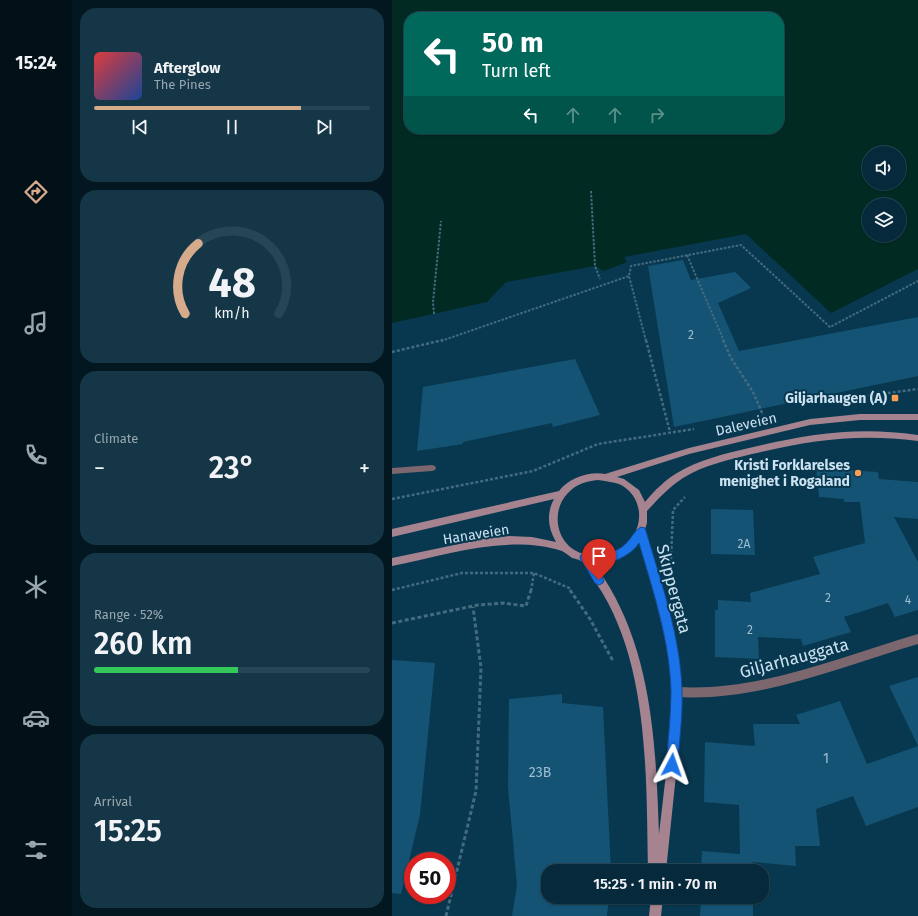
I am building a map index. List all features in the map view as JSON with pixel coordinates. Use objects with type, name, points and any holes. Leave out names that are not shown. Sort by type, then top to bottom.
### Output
[{"type":"main road","name":"Daleveien","points":[[608,476],[689,451],[810,422],[860,417],[918,417]]},
{"type":"main road","name":"Daleveien","points":[[644,509],[661,488],[698,466],[719,459],[785,442],[822,435],[862,433],[896,434],[918,438]]},
{"type":"main road","points":[[608,476],[621,480],[632,487],[640,497],[644,509],[644,520],[641,531],[634,542],[625,551],[612,557],[598,560],[585,558],[564,548],[555,536],[551,522],[554,508],[561,494],[577,481],[587,478],[608,476]]},
{"type":"main road","name":"Hanaveien","points":[[392,533],[561,494]]},
{"type":"main road","name":"Skippergata","points":[[641,531],[659,592],[673,652],[677,692],[672,765],[661,864]]},
{"type":"main road","name":"Hanaveien","points":[[392,562],[483,543],[509,540],[532,541],[564,548]]},
{"type":"main road","points":[[585,558],[606,591],[619,616],[634,659],[645,708],[651,764],[654,864]]},
{"type":"street","points":[[392,471],[432,468]]},
{"type":"street","name":"Giljarhauggata","points":[[677,692],[706,694],[740,690],[784,681],[918,639]]},
{"type":"path","points":[[591,191],[595,266],[600,279]]},
{"type":"path","points":[[434,314],[433,302],[441,221]]},
{"type":"path","points":[[670,432],[628,276],[631,266],[741,245],[830,327],[918,281]]},
{"type":"path","points":[[687,255],[731,358],[753,392],[764,418]]},
{"type":"path","points":[[392,352],[437,342],[628,276]]},
{"type":"path","points":[[392,499],[533,471],[598,444],[683,430]]},
{"type":"path","points":[[671,562],[673,510],[688,494]]},
{"type":"path","points":[[392,590],[462,573],[534,573],[569,588],[590,619],[613,662]]},
{"type":"path","points":[[392,623],[478,605],[503,603],[526,606],[530,596],[534,573]]},
{"type":"path","points":[[446,916],[476,791],[482,668],[473,607]]},
{"type":"shaded area","points":[[392,0],[918,0],[918,269],[831,313],[746,234],[624,257],[627,262],[604,271],[595,266],[506,282],[487,302],[392,323]]},
{"type":"building","points":[[683,260],[691,280],[735,272],[751,288],[718,303],[739,351],[918,317],[918,376],[674,427],[648,266]]},
{"type":"building","points":[[575,359],[600,415],[553,427],[552,423],[463,442],[463,444],[417,451],[423,387]]},
{"type":"building","points":[[816,468],[878,472],[879,479],[918,482],[918,519],[894,517],[918,562],[918,610],[895,617],[888,603],[844,617],[851,632],[803,646],[801,639],[758,637],[759,659],[715,657],[715,610],[718,610],[718,600],[751,602],[750,593],[820,574],[813,557],[865,543],[860,502],[844,502],[844,499],[819,497]]},
{"type":"building","points":[[711,509],[753,510],[755,555],[711,554]]},
{"type":"building","points":[[392,660],[435,663],[420,815],[411,852],[404,852],[404,882],[401,894],[392,893]]},
{"type":"building","points":[[918,677],[918,746],[889,686]]},
{"type":"building","points":[[562,694],[562,703],[603,707],[611,864],[541,864],[541,904],[608,904],[607,916],[512,916],[517,886],[508,787],[509,699]]},
{"type":"building","points":[[840,701],[867,764],[918,746],[918,807],[866,826],[853,796],[816,809],[820,846],[795,846],[796,866],[753,862],[753,864],[701,864],[702,851],[740,854],[739,805],[704,802],[705,742],[755,746],[753,724],[800,724],[796,715]]},
{"type":"building","points":[[701,904],[753,904],[753,916],[700,916]]},
{"type":"place","name":"Giljarhaugen (A)","points":[[895,398]]},
{"type":"place","name":"Kristi Forklarelses menighet i Rogaland","points":[[858,473]]},
{"type":"route","points":[[599,580],[585,558],[598,560],[612,557],[625,551],[634,542],[641,531],[659,592],[673,652],[677,692],[672,765]]}]
